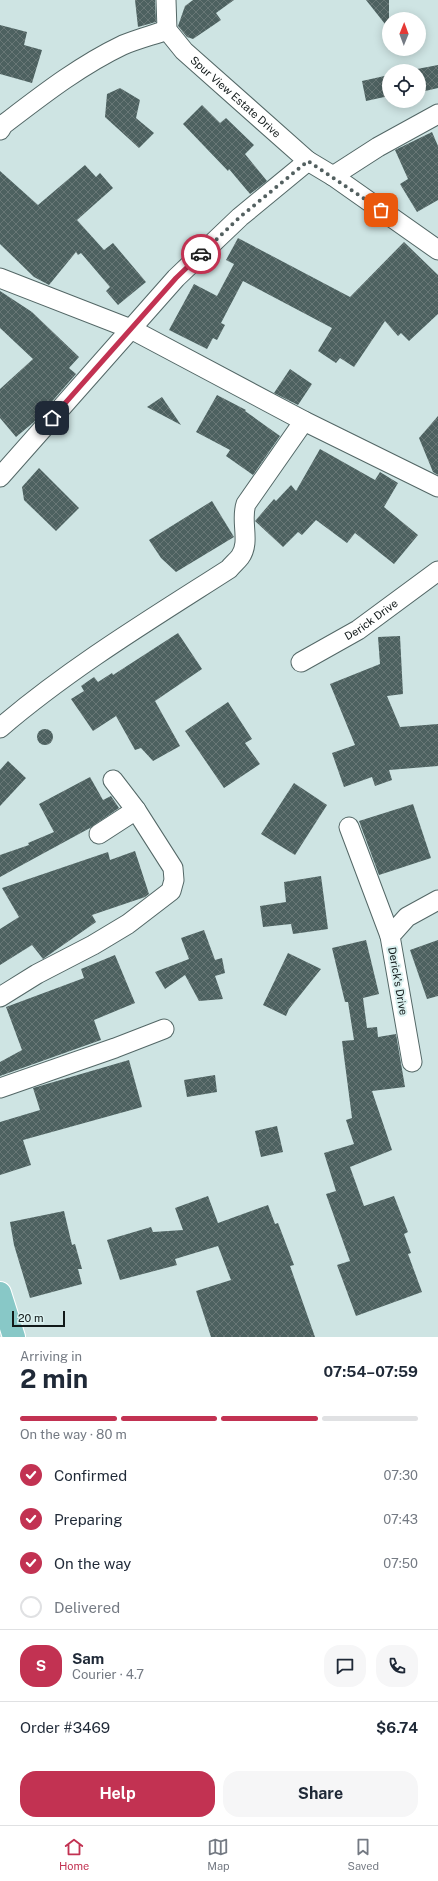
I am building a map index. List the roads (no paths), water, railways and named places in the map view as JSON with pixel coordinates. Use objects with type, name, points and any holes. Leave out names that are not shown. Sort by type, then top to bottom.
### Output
[{"type":"main road","points":[[0,1293],[14,1337]]},
{"type":"street","points":[[0,130],[3,125],[80,68],[124,44],[167,30],[166,0]]},
{"type":"street","name":"Spur View Estate Drive","points":[[167,30],[184,51],[308,161],[333,176],[438,250]]},
{"type":"street","points":[[333,176],[378,147],[438,114]]},
{"type":"street","points":[[0,477],[181,273],[240,217],[308,161]]},
{"type":"street","points":[[0,278],[131,329],[304,421],[438,487]]},
{"type":"street","points":[[0,728],[17,713],[102,652],[229,569],[240,557],[245,547],[243,513],[246,504],[304,421]]},
{"type":"street","name":"Derick Drive","points":[[301,662],[358,630],[438,570]]},
{"type":"street","points":[[0,997],[37,974],[93,945],[128,924],[171,891],[174,880],[172,868],[136,810],[113,780]]},
{"type":"street","points":[[99,834],[136,810]]},
{"type":"street","points":[[349,827],[390,936]]},
{"type":"street","name":"Derick's Drive","points":[[412,1062],[390,936],[407,917],[438,900]]},
{"type":"street","points":[[0,1088],[115,1048],[164,1029]]}]
